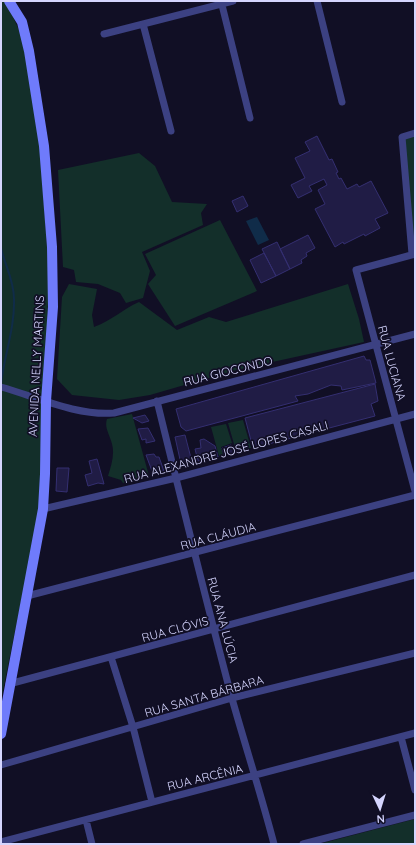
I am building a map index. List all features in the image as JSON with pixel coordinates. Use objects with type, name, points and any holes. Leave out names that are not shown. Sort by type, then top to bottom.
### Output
[{"type":"main road","name":"AVENIDA NELLY MARTINS","points":[[1,734],[9,684],[43,510],[46,401],[54,277],[44,146],[27,37],[22,22],[9,1]]},
{"type":"street","points":[[104,34],[222,2],[233,1]]},
{"type":"street","points":[[317,1],[342,102]]},
{"type":"street","points":[[222,2],[250,118]]},
{"type":"street","points":[[143,24],[171,131]]},
{"type":"street","points":[[413,254],[402,137],[415,133]]},
{"type":"street","name":"RUA LUCIANA","points":[[413,254],[356,270],[415,491]]},
{"type":"street","name":"RUA GIOCONDO","points":[[1,387],[46,401],[100,414],[114,413],[415,334]]},
{"type":"street","name":"RUA ANA LÚCIA","points":[[156,401],[232,698],[256,776],[274,844]]},
{"type":"street","name":"RUA ALEXANDRE JOSÉ LOPES CASALI","points":[[43,510],[176,478],[415,414]]},
{"type":"street","name":"RUA CLÁUDIA","points":[[27,596],[194,554],[415,495]]},
{"type":"street","name":"RUA CLÓVIS","points":[[9,684],[415,575]]},
{"type":"street","name":"RUA SANTA BÁRBARA","points":[[1,765],[232,698],[415,653]]},
{"type":"street","points":[[111,657],[133,727],[152,802]]},
{"type":"street","name":"RUA ARCÊNIA","points":[[1,842],[415,733]]},
{"type":"street","points":[[401,737],[415,790]]},
{"type":"street","points":[[303,844],[318,842],[415,815]]},
{"type":"street","points":[[86,820],[92,844]]},
{"type":"green space","points":[[1,1],[6,1],[22,37],[38,118],[49,276],[40,508],[1,700]]},
{"type":"green space","points":[[415,133],[415,254],[402,137]]},
{"type":"green space","points":[[139,153],[155,166],[172,202],[207,204],[201,213],[203,225],[142,252],[150,271],[143,298],[126,303],[120,293],[98,284],[76,282],[74,270],[63,267],[58,170]]},
{"type":"green space","points":[[220,220],[257,291],[175,326],[148,284],[156,275],[145,254]]},
{"type":"green space","points":[[69,284],[97,289],[92,315],[94,327],[106,322],[139,302],[177,330],[209,317],[226,322],[348,284],[359,319],[364,342],[236,370],[150,395],[119,400],[72,395],[57,379],[62,297]]},
{"type":"green space","points":[[132,414],[149,476],[123,483],[121,480],[108,476],[113,452],[106,422],[107,419]]},
{"type":"green space","points":[[243,420],[251,448],[236,451],[228,423]]},
{"type":"green space","points":[[226,424],[232,443],[221,447],[223,455],[219,456],[211,427]]},
{"type":"green space","points":[[415,819],[415,844],[323,844],[323,843]]},
{"type":"water","points":[[257,217],[269,240],[258,245],[246,221]]},
{"type":"building","points":[[317,136],[329,160],[332,159],[338,172],[336,173],[339,179],[341,178],[347,189],[357,184],[359,187],[371,181],[388,213],[375,219],[380,228],[365,236],[364,234],[344,244],[343,242],[335,247],[315,209],[325,204],[318,190],[327,185],[324,179],[309,186],[312,191],[298,198],[291,185],[305,178],[295,158],[310,151],[305,142]]},
{"type":"building","points":[[243,196],[248,206],[237,212],[232,201]]},
{"type":"building","points":[[308,235],[315,248],[306,253],[307,256],[301,260],[302,263],[290,269],[280,249]]},
{"type":"building","points":[[277,242],[290,269],[276,276],[262,249]]},
{"type":"building","points":[[264,253],[276,276],[261,283],[250,260]]},
{"type":"building","points":[[364,356],[366,360],[370,360],[376,383],[342,390],[341,386],[331,385],[308,394],[295,396],[298,401],[186,431],[181,427],[176,409]]},
{"type":"building","points":[[375,384],[378,401],[371,404],[375,416],[253,448],[245,418]]},
{"type":"building","points":[[145,415],[149,421],[142,423],[133,418]]},
{"type":"building","points":[[148,428],[155,441],[146,443],[146,439],[142,440],[138,429]]},
{"type":"building","points":[[185,435],[192,462],[181,464],[175,437]]},
{"type":"building","points":[[204,439],[215,446],[218,457],[198,461],[195,449],[201,448],[200,440]]},
{"type":"building","points":[[231,445],[234,453],[224,455],[222,448]]},
{"type":"building","points":[[154,454],[156,457],[159,457],[164,471],[156,473],[156,471],[152,471],[146,455]]},
{"type":"building","points":[[97,459],[104,484],[98,483],[88,486],[85,475],[92,473],[89,461]]},
{"type":"building","points":[[57,468],[69,468],[67,492],[56,491]]},
{"type":"waterway","points":[[1,248],[14,292],[13,321],[1,384]]}]
